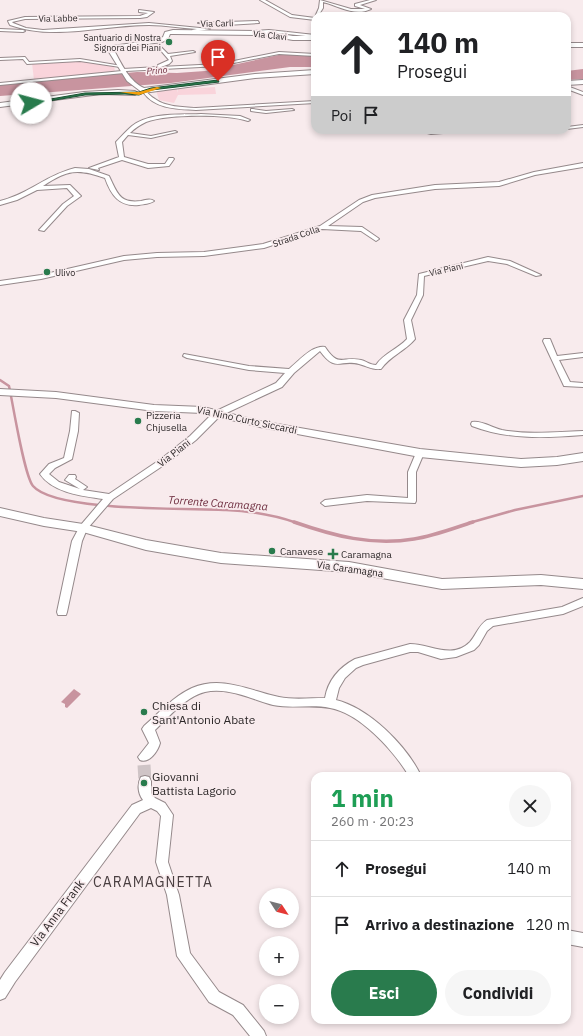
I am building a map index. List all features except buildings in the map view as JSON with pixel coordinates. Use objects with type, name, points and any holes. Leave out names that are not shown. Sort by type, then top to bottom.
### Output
[{"type":"main road","name":"Via Clavi","points":[[167,33],[263,33],[293,38],[311,37]]},
{"type":"main road","points":[[141,91],[123,70],[112,52],[115,47],[125,44],[158,44],[165,39],[167,33]]},
{"type":"main road","points":[[571,45],[583,45]]},
{"type":"main road","points":[[0,105],[39,102],[85,94],[141,91],[254,76],[311,72]]},
{"type":"main road","points":[[571,83],[583,82]]},
{"type":"main road","name":"Via Nino Curto Siccardi","points":[[1,392],[56,395],[154,408],[203,410],[260,424],[420,453],[520,462],[557,461],[583,457]]},
{"type":"main road","name":"Via Caramagna","points":[[0,512],[44,522],[83,528],[146,545],[221,558],[350,567],[442,584],[541,580],[583,584]]},
{"type":"street","points":[[262,0],[291,16],[311,18]]},
{"type":"street","points":[[318,12],[321,8],[320,1],[344,9],[364,11],[369,10],[356,5],[374,0]]},
{"type":"street","name":"Via Labbe","points":[[66,31],[33,30],[12,24],[10,21],[25,18],[140,17],[152,12],[140,11]]},
{"type":"street","name":"Via Carli","points":[[176,26],[258,22]]},
{"type":"street","points":[[163,24],[164,31],[167,33]]},
{"type":"street","name":"Via Labbe","points":[[0,30],[54,33],[94,27],[163,24],[208,29],[178,32]]},
{"type":"street","points":[[136,69],[168,63],[171,60],[158,44]]},
{"type":"street","points":[[168,55],[193,52]]},
{"type":"street","points":[[0,84],[123,70],[220,65],[279,53],[311,55]]},
{"type":"street","points":[[0,59],[25,58],[27,62],[30,63],[88,60],[123,70]]},
{"type":"street","points":[[571,89],[583,94]]},
{"type":"street","points":[[141,91],[158,106],[189,109],[311,103]]},
{"type":"street","points":[[244,107],[266,112],[296,110]]},
{"type":"street","points":[[154,114],[158,119]]},
{"type":"street","points":[[122,158],[119,142],[135,126],[158,119],[178,116],[213,116],[240,117],[248,120]]},
{"type":"street","points":[[571,128],[583,126]]},
{"type":"street","points":[[128,134],[151,137],[175,132]]},
{"type":"street","points":[[97,169],[92,168],[122,158],[148,166],[167,165],[171,159]]},
{"type":"street","name":"Strada Colla","points":[[0,282],[42,277],[124,258],[157,255],[204,254],[257,247],[322,227],[361,201],[374,196],[435,187],[499,184],[534,174],[583,165]]},
{"type":"street","points":[[0,203],[16,199],[35,188],[51,176],[67,170],[76,170],[108,177],[109,185],[124,202],[135,204],[151,201]]},
{"type":"street","points":[[35,188],[68,186],[72,189],[73,194],[78,196],[65,205],[42,230]]},
{"type":"street","points":[[322,227],[362,229],[376,239]]},
{"type":"street","name":"Via Piani","points":[[83,528],[112,495],[148,473],[169,457],[193,438],[217,414],[279,385],[291,372],[318,349],[322,349],[329,359],[335,362],[360,362],[378,367],[387,355],[405,348],[411,339],[406,326],[407,320],[409,312],[419,298],[421,289],[421,275],[488,259],[508,262],[538,275]]},
{"type":"street","points":[[547,341],[567,384],[583,385]]},
{"type":"street","points":[[555,358],[583,355]]},
{"type":"street","points":[[187,356],[249,368],[291,372]]},
{"type":"street","points":[[75,413],[74,431],[68,459],[52,466],[44,474],[48,479],[58,485],[112,495]]},
{"type":"street","points":[[475,424],[491,431],[521,435],[544,436],[583,433]]},
{"type":"street","points":[[325,503],[367,498],[412,501],[412,472],[420,453]]},
{"type":"street","points":[[72,477],[69,480],[83,487],[112,495]]},
{"type":"street","points":[[62,612],[77,541],[83,528]]},
{"type":"street","points":[[330,703],[331,693],[338,678],[352,666],[365,659],[386,655],[402,648],[417,648],[449,655],[470,648],[482,629],[491,623],[563,610],[583,602]]},
{"type":"street","points":[[144,762],[153,749],[155,739],[148,729],[179,702],[198,690],[212,687],[226,687],[274,701],[302,705],[330,703],[345,708],[373,727],[398,751],[412,772]]},
{"type":"street","points":[[145,781],[145,794],[151,802],[161,806],[167,815],[162,862],[173,895],[184,956],[214,997],[238,1010],[259,1036]]},
{"type":"street","name":"Via Anna Frank","points":[[0,992],[136,809],[151,802]]},
{"type":"street","points":[[571,938],[583,940]]},
{"type":"shaded area","points":[[283,54],[311,55],[311,67],[290,67],[171,83],[0,96],[0,85],[137,72],[177,73],[205,71]]},
{"type":"shaded area","points":[[80,60],[114,65],[115,72],[34,80],[32,63]]},
{"type":"shaded area","points":[[583,69],[583,79],[571,80],[571,70]]},
{"type":"shaded area","points":[[215,87],[216,94],[178,95],[174,103],[159,100],[156,90],[177,88],[178,93],[178,89]]},
{"type":"shaded area","points":[[74,689],[81,694],[67,708],[65,707],[65,704],[61,702]]},
{"type":"waterway","points":[[214,47],[220,63]]},
{"type":"waterway","name":"Torrente Caramagna","points":[[0,380],[9,386],[26,468],[30,479],[33,486],[46,494],[67,500],[124,507],[244,511],[288,520],[324,532],[353,538],[383,541],[421,538],[473,522]]},
{"type":"waterway","name":"Torrente Caramagna","points":[[469,523],[515,510],[583,496]]},
{"type":"tunnel","points":[[144,765],[145,781]]},
{"type":"slow traffic","points":[[122,92],[139,94],[151,89],[159,88]]},
{"type":"place","name":"Santuario di Nostra Signora dei Piani","points":[[169,42]]},
{"type":"place","name":"Ulivo","points":[[47,272]]},
{"type":"place","name":"Pizzeria Chjusella","points":[[138,421]]},
{"type":"place","name":"Canavese","points":[[272,551]]},
{"type":"place","name":"Caramagna","points":[[333,554]]},
{"type":"place","name":"Chiesa di Sant'Antonio Abate","points":[[144,712]]},
{"type":"place","name":"Giovanni Battista Lagorio","points":[[144,783]]},
{"type":"district","name":"CARAMAGNETTA","points":[[153,882]]},
{"type":"route","points":[[31,103],[85,94],[125,92],[139,94],[151,89],[218,81]]},
{"type":"water label","name":"Prino","points":[[157,70]]}]
